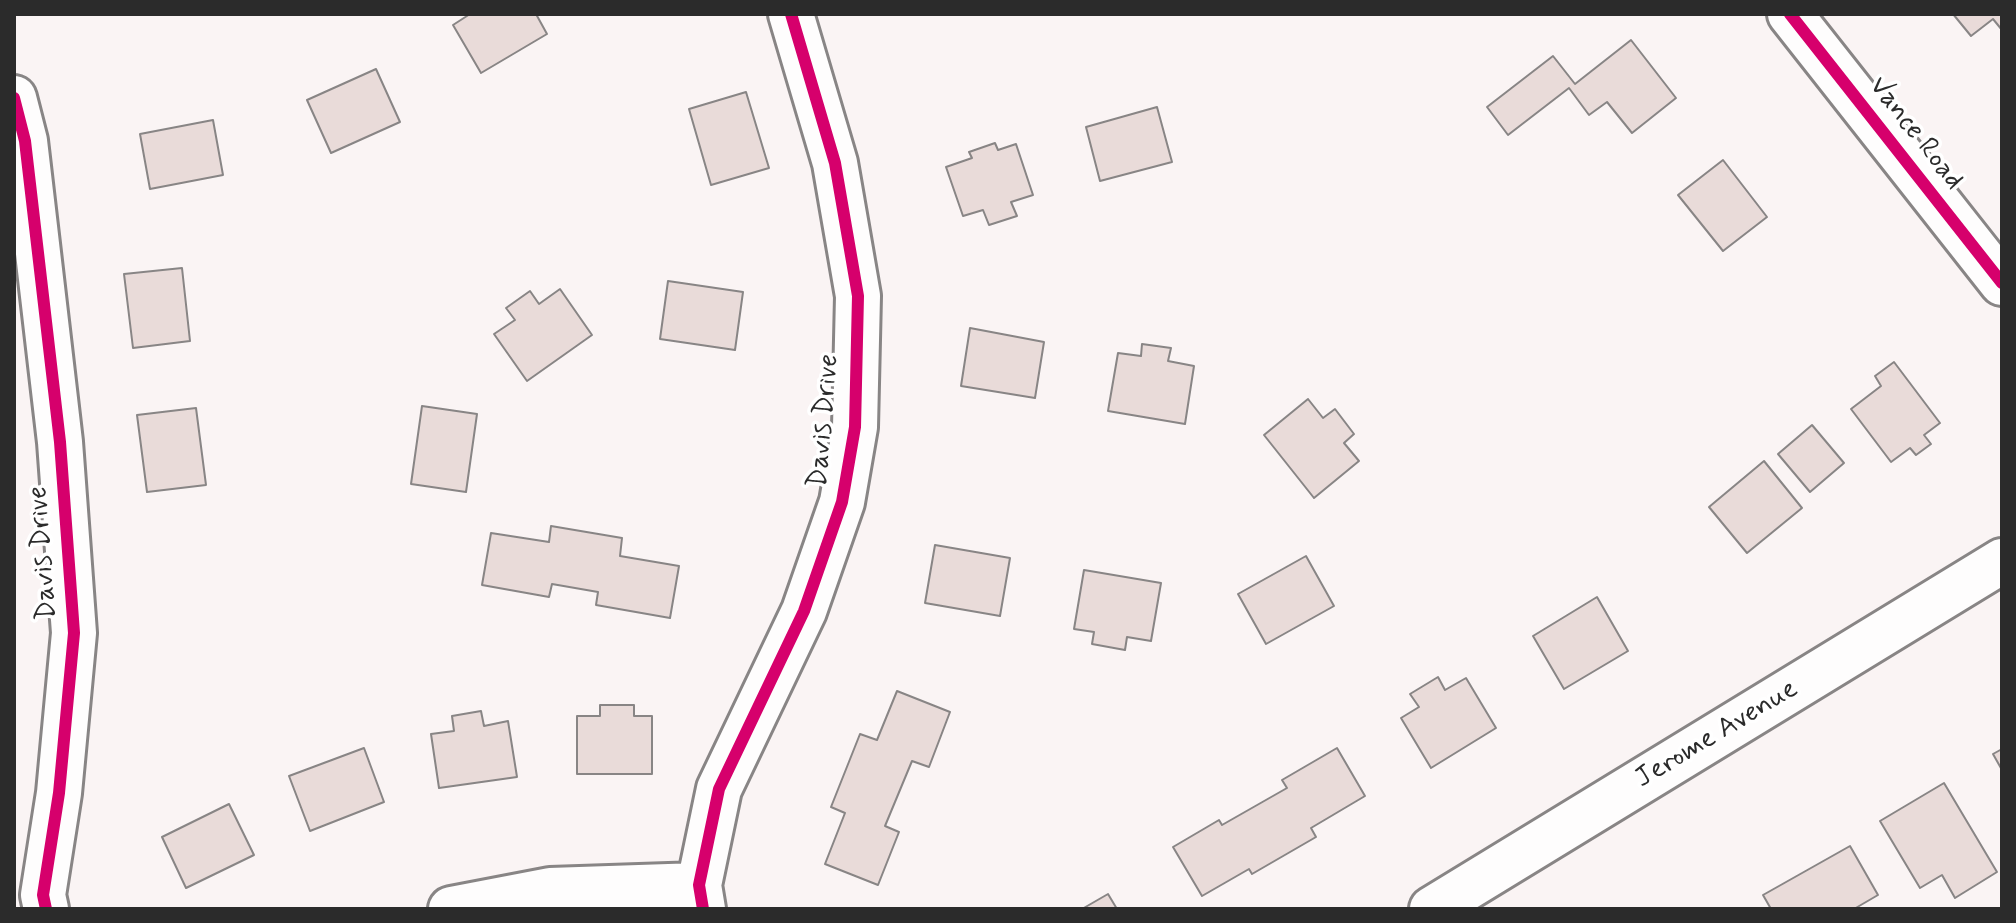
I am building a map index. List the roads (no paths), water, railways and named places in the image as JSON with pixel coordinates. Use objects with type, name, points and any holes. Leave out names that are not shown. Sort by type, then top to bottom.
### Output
[{"type":"street","name":"Davis Drive","points":[[701,897],[719,789],[804,611],[842,502],[855,427],[858,296],[835,163],[791,14]]},
{"type":"street","name":"Vance Road","points":[[1790,14],[2002,283]]},
{"type":"street","name":"Davis Drive","points":[[14,98],[25,141],[60,442],[74,633],[59,793],[43,895],[46,909]]},
{"type":"street","name":"Jerome Avenue","points":[[1432,909],[2002,561]]},
{"type":"street","points":[[451,909],[550,890],[701,897]]}]
